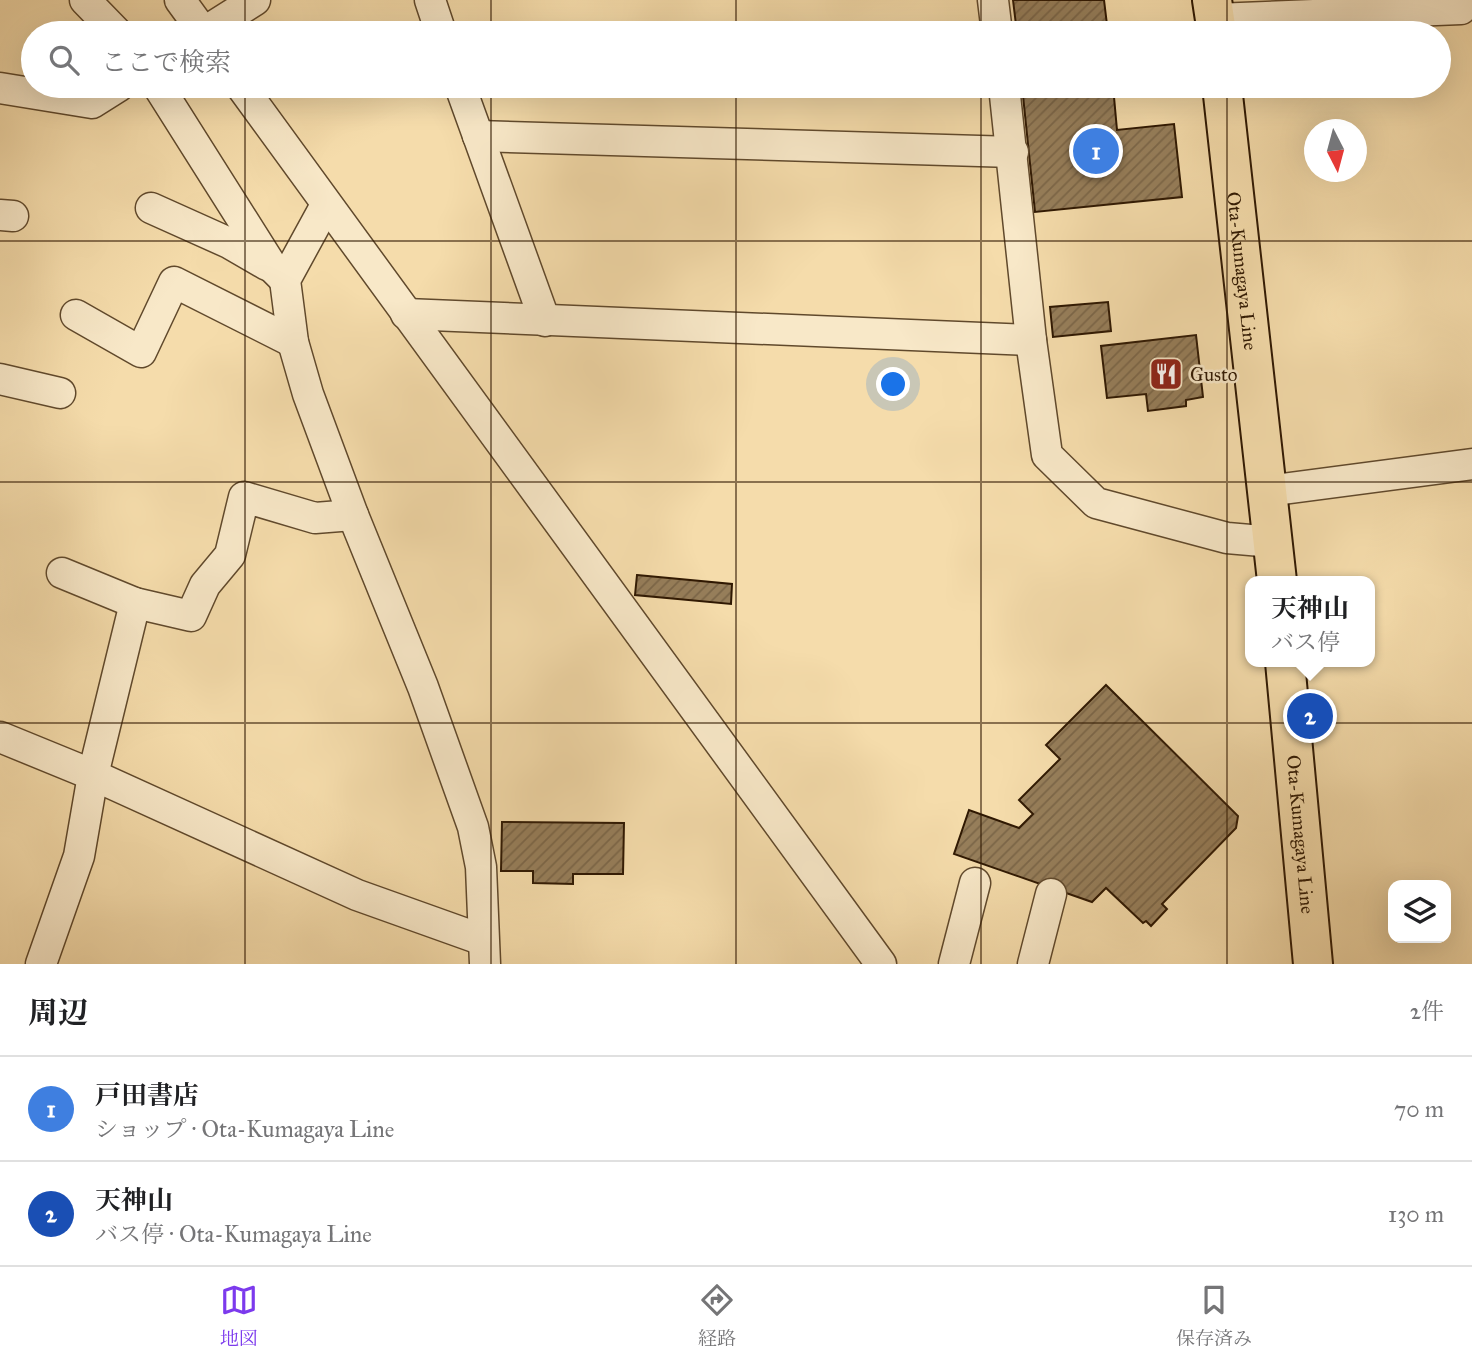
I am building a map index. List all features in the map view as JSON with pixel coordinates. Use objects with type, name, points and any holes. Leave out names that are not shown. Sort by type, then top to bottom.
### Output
[{"type":"main road","name":"Ota-Kumagaya Line","points":[[1223,98],[1276,576]]},
{"type":"main road","name":"Ota-Kumagaya Line","points":[[1285,667],[1314,964]]},
{"type":"street","points":[[85,0],[105,21]]},
{"type":"street","points":[[180,0],[195,21]]},
{"type":"street","points":[[222,21],[254,0]]},
{"type":"street","points":[[430,0],[437,21]]},
{"type":"street","points":[[993,0],[996,21]]},
{"type":"street","points":[[1214,17],[1461,9]]},
{"type":"street","points":[[0,88],[21,91]]},
{"type":"street","points":[[61,98],[92,103],[100,98]]},
{"type":"street","points":[[0,737],[93,775],[484,952],[481,867],[473,827],[423,687],[353,515],[308,394],[293,342],[279,274],[166,98]]},
{"type":"street","points":[[250,98],[881,964]]},
{"type":"street","points":[[464,98],[545,321]]},
{"type":"street","points":[[1006,98],[1046,455],[1096,503],[1227,538],[1273,542]]},
{"type":"street","points":[[478,136],[1013,152]]},
{"type":"street","points":[[279,274],[326,205]]},
{"type":"street","points":[[151,208],[229,243],[279,274]]},
{"type":"street","points":[[76,315],[141,352],[174,282],[293,342]]},
{"type":"street","points":[[406,314],[1031,340]]},
{"type":"street","points":[[0,379],[60,393]]},
{"type":"street","points":[[1267,491],[1472,464]]},
{"type":"street","points":[[62,573],[135,603],[191,616],[205,584],[230,555],[244,497],[315,518],[353,515]]},
{"type":"street","points":[[41,964],[79,856],[93,775],[135,603]]},
{"type":"street","points":[[954,964],[975,883]]},
{"type":"street","points":[[1033,964],[1051,894]]},
{"type":"building","points":[[1013,0],[1104,0],[1107,21],[1016,21]]},
{"type":"building","points":[[1023,98],[1114,98],[1117,130],[1174,124],[1182,197],[1035,212]]},
{"type":"building","points":[[1108,302],[1111,331],[1053,337],[1050,307]]},
{"type":"building","points":[[1196,335],[1203,397],[1186,400],[1186,406],[1148,411],[1146,394],[1107,398],[1101,346]]},
{"type":"building","points":[[637,575],[732,584],[731,604],[635,595]]},
{"type":"building","points":[[1106,685],[1238,816],[1236,828],[1162,904],[1167,909],[1151,926],[1146,921],[1143,923],[1106,888],[1092,902],[954,854],[969,810],[1019,828],[1033,814],[1019,800],[1060,759],[1046,745]]},
{"type":"building","points":[[502,822],[624,823],[623,874],[573,874],[573,884],[533,883],[533,871],[501,871]]},
{"type":"place","name":"戸田書店","points":[[1096,151]]},
{"type":"place","name":"Gusto","points":[[1166,374]]},
{"type":"place","name":"天神山","points":[[1310,716]]}]
